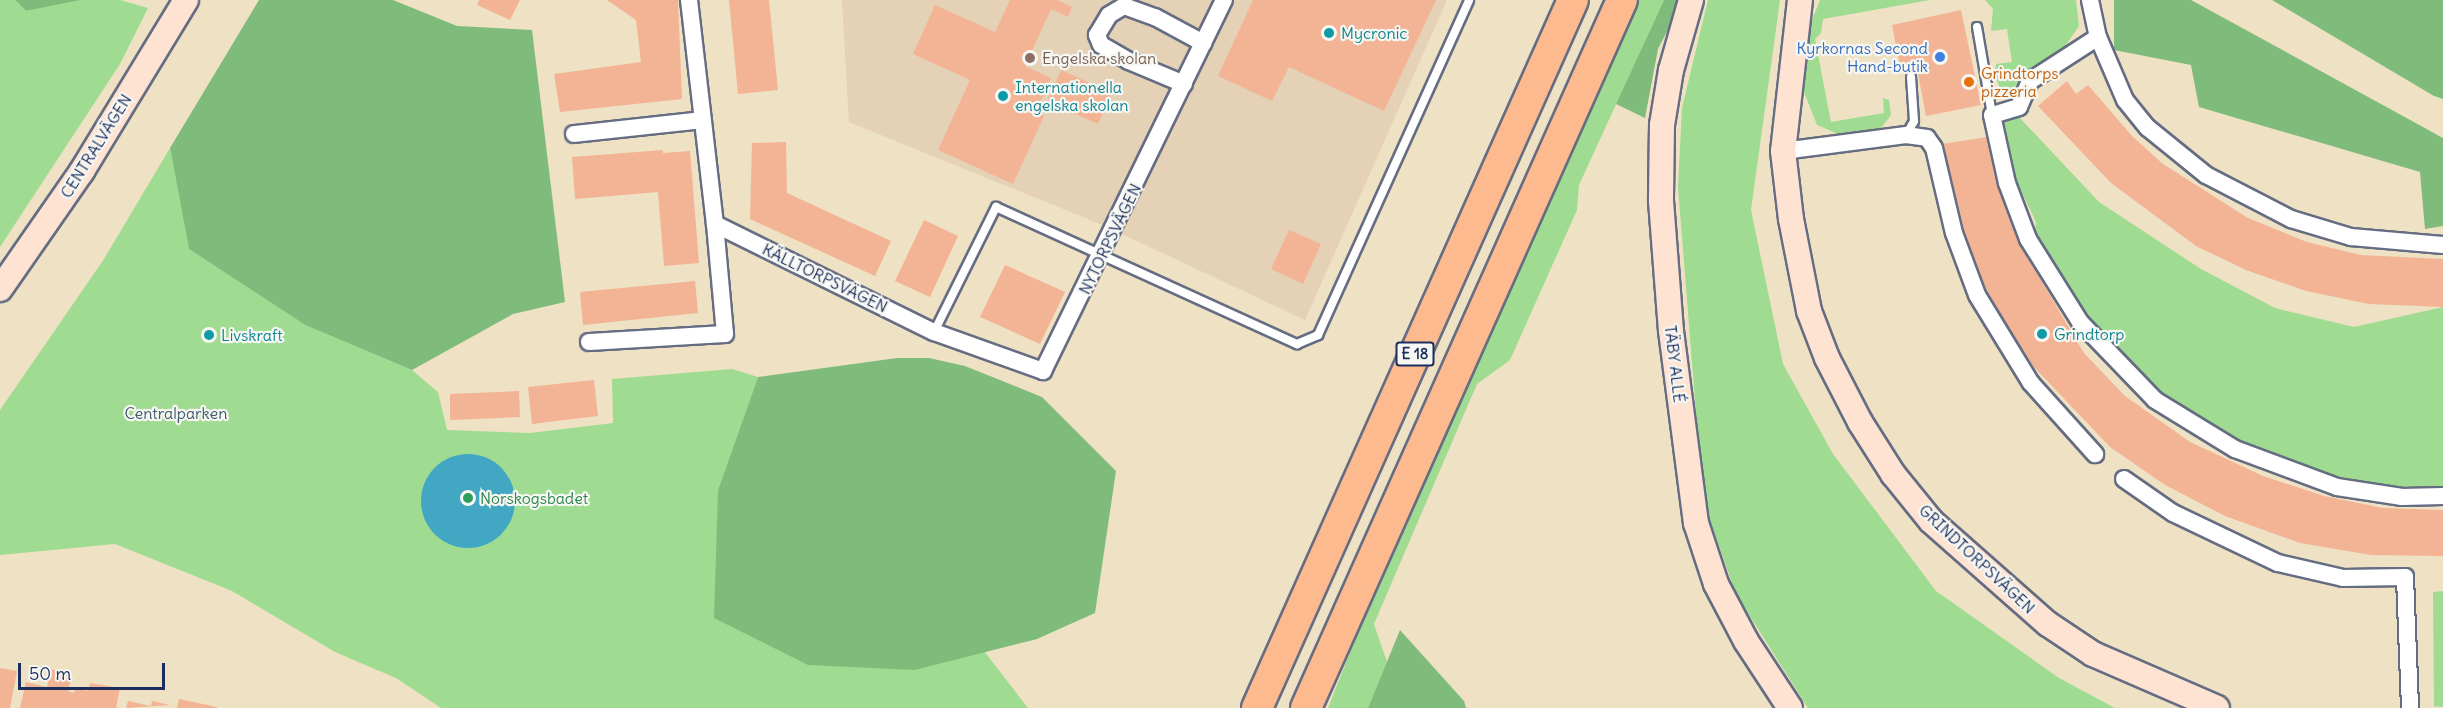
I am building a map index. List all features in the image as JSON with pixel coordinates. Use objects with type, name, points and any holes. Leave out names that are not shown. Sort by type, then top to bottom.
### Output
[{"type":"highway","name":"E 18","points":[[1257,708],[1574,0]]},
{"type":"highway","name":"E 18","points":[[1306,708],[1622,0]]},
{"type":"street","name":"CENTRALVÄGEN","points":[[0,289],[82,171],[186,0]]},
{"type":"street","points":[[589,342],[725,334],[715,224],[689,0]]},
{"type":"street","name":"NYTORPSVÄGEN","points":[[934,332],[1043,371],[1103,254],[1224,0]]},
{"type":"street","name":"TÄBY ALLÉ","points":[[1691,0],[1671,70],[1662,125],[1661,201],[1671,331],[1696,523],[1716,584],[1746,641],[1790,708]]},
{"type":"street","name":"GRINDTORPSVÄGEN","points":[[1800,0],[1783,151],[1791,219],[1809,311],[1827,358],[1893,474],[1931,521],[2048,624],[2093,654],[2217,708]]},
{"type":"street","points":[[2090,0],[2098,38],[2112,75],[2131,107],[2148,128],[2206,175],[2291,219],[2351,237],[2443,244]]},
{"type":"street","points":[[1184,84],[1129,61],[1101,45],[1097,35],[1109,15],[1124,6],[1155,17],[1203,43]]},
{"type":"street","points":[[2098,38],[2030,81],[2019,107],[1992,116],[2011,192],[2042,264],[2101,349],[2155,400],[2208,436],[2300,475],[2367,492],[2443,496]]},
{"type":"street","points":[[574,134],[702,120]]},
{"type":"street","points":[[1783,151],[1906,135],[1927,138],[1934,148],[1964,266],[1995,329],[2031,383],[2095,454]]},
{"type":"street","name":"KÄLLTORPSVÄGEN","points":[[715,224],[934,332]]},
{"type":"street","points":[[2124,479],[2173,513],[2278,563],[2343,578],[2406,577],[2410,708]]},
{"type":"lane","points":[[934,332],[996,207],[1297,344],[1318,335],[1469,0]]},
{"type":"lane","points":[[1977,27],[1992,116]]},
{"type":"lane","points":[[1906,135],[1914,121],[1911,77]]},
{"type":"shaded area","points":[[842,0],[1447,0],[1305,320],[1105,226],[849,122]]},
{"type":"green space","points":[[0,0],[15,0],[26,11],[81,0],[120,0],[148,8],[120,64],[0,247]]},
{"type":"green space","points":[[15,0],[81,0],[26,11]]},
{"type":"green space","points":[[259,0],[393,0],[457,26],[532,30],[565,302],[513,314],[412,370],[305,325],[189,249],[170,148]]},
{"type":"green space","points":[[1635,0],[1664,0],[1579,185],[1577,210],[1510,360],[1477,384],[1374,624],[1387,662],[1368,708],[1328,708],[1401,524]]},
{"type":"green space","points":[[1664,0],[1683,0],[1658,49],[1645,118],[1616,104]]},
{"type":"green space","points":[[1708,0],[1780,0],[1751,210],[1783,364],[1833,454],[1936,591],[2059,678],[2115,708],[1808,708],[1736,594],[1703,501],[1678,187],[1682,108]]},
{"type":"green space","points":[[1820,0],[1930,0],[1823,19],[1821,33],[1815,39],[1831,122],[1884,113],[1883,98],[1889,100],[1891,115],[1880,129],[1838,134],[1817,125],[1804,92],[1804,40]]},
{"type":"green space","points":[[1985,0],[2076,0],[2079,26],[2035,90],[2004,99],[1995,75],[1996,64],[2012,62],[2007,29],[1991,31],[1993,9]]},
{"type":"green space","points":[[2114,0],[2191,0],[2443,138],[2443,226],[2425,229],[2420,172],[2199,107],[2191,65],[2114,50]]},
{"type":"green space","points":[[2272,0],[2443,0],[2443,99],[2434,96]]},
{"type":"green space","points":[[2007,116],[2018,116],[2099,202],[2201,269],[2275,308],[2354,327],[2443,307],[2443,492],[2385,492],[2280,468],[2191,421],[2079,317],[2034,243],[2036,222],[2015,178],[2002,126]]},
{"type":"green space","name":"Centralparken","points":[[170,148],[189,249],[305,325],[412,370],[438,392],[447,430],[530,433],[613,423],[612,379],[732,369],[758,377],[718,490],[915,670],[984,651],[1028,708],[441,708],[396,678],[335,652],[232,591],[115,544],[0,555],[0,410],[104,259]]},
{"type":"green space","points":[[897,358],[929,358],[965,366],[1042,397],[1116,471],[1095,613],[1037,639],[915,670],[808,665],[714,618],[718,490],[758,377]]},
{"type":"green space","points":[[2443,591],[2443,707],[2434,706],[2433,592]]},
{"type":"green space","points":[[1400,630],[1464,701],[1466,708],[1368,708]]},
{"type":"water","name":"Norskogsbadet","points":[[468,454],[486,457],[501,468],[512,483],[515,501],[512,519],[501,534],[486,545],[468,548],[450,545],[435,534],[424,519],[421,501],[424,483],[435,468],[450,457]]},
{"type":"building","points":[[479,0],[520,0],[510,20],[477,5]]},
{"type":"building","points":[[607,0],[678,0],[682,99],[560,112],[554,74],[641,62],[636,20]]},
{"type":"building","points":[[729,0],[769,0],[778,90],[738,94]]},
{"type":"building","name":"Internationella engelska skolan","points":[[1010,0],[1057,0],[1072,7],[1068,17],[1051,9],[1025,66],[1051,78],[1036,112],[1044,116],[1013,184],[938,150],[970,80],[913,54],[935,5],[995,32]]},
{"type":"building","name":"Mycronic","points":[[1253,0],[1436,0],[1384,111],[1289,67],[1272,101],[1218,76]]},
{"type":"building","points":[[1961,10],[1981,105],[1926,116],[1917,68],[1901,71],[1892,25]]},
{"type":"building","points":[[1061,70],[1112,93],[1098,124],[1047,101]]},
{"type":"building","points":[[2067,81],[2076,94],[2088,85],[2132,136],[2163,164],[2248,218],[2307,242],[2361,255],[2443,259],[2443,307],[2369,304],[2306,291],[2246,270],[2196,246],[2111,183],[2038,106]]},
{"type":"building","name":"Grindtorp","points":[[1987,137],[2004,199],[2029,260],[2084,353],[2125,396],[2190,442],[2263,476],[2324,496],[2383,508],[2443,510],[2443,556],[2371,555],[2300,543],[2225,516],[2165,485],[2110,447],[2034,367],[1999,314],[1972,261],[1950,191],[1942,144]]},
{"type":"building","points":[[786,142],[787,193],[891,241],[875,276],[750,219],[752,143]]},
{"type":"building","points":[[663,150],[663,153],[690,151],[699,263],[664,266],[658,192],[575,199],[572,157]]},
{"type":"building","points":[[924,220],[958,236],[930,297],[895,281]]},
{"type":"building","points":[[1289,230],[1321,244],[1303,284],[1271,269]]},
{"type":"building","points":[[1005,265],[1065,292],[1040,344],[980,317]]},
{"type":"building","points":[[695,281],[698,313],[583,325],[580,292]]},
{"type":"building","points":[[594,380],[598,416],[532,424],[528,387]]},
{"type":"building","points":[[519,391],[520,417],[450,420],[450,394]]},
{"type":"building","points":[[0,668],[17,671],[10,708],[0,708]]},
{"type":"building","points":[[51,669],[72,675],[68,691],[74,693],[75,688],[88,691],[90,683],[120,688],[116,708],[20,708],[26,682],[47,687]]},
{"type":"building","points":[[179,699],[217,707],[217,708],[177,708]]},
{"type":"building","points":[[128,701],[151,706],[152,701],[170,705],[126,708]]},
{"type":"place","name":"Mycronic","points":[[1329,33]]},
{"type":"place","name":"Kyrkornas Second Hand-butik","points":[[1940,57]]},
{"type":"place","name":"Engelska skolan","points":[[1030,58]]},
{"type":"place","name":"Grindtorps pizzeria","points":[[1969,82]]},
{"type":"place","name":"Internationella engelska skolan","points":[[1003,96]]},
{"type":"place","name":"Grindtorp","points":[[2042,334]]},
{"type":"place","name":"Livskraft","points":[[209,335]]},
{"type":"place","name":"Norskogsbadet","points":[[468,498]]}]
